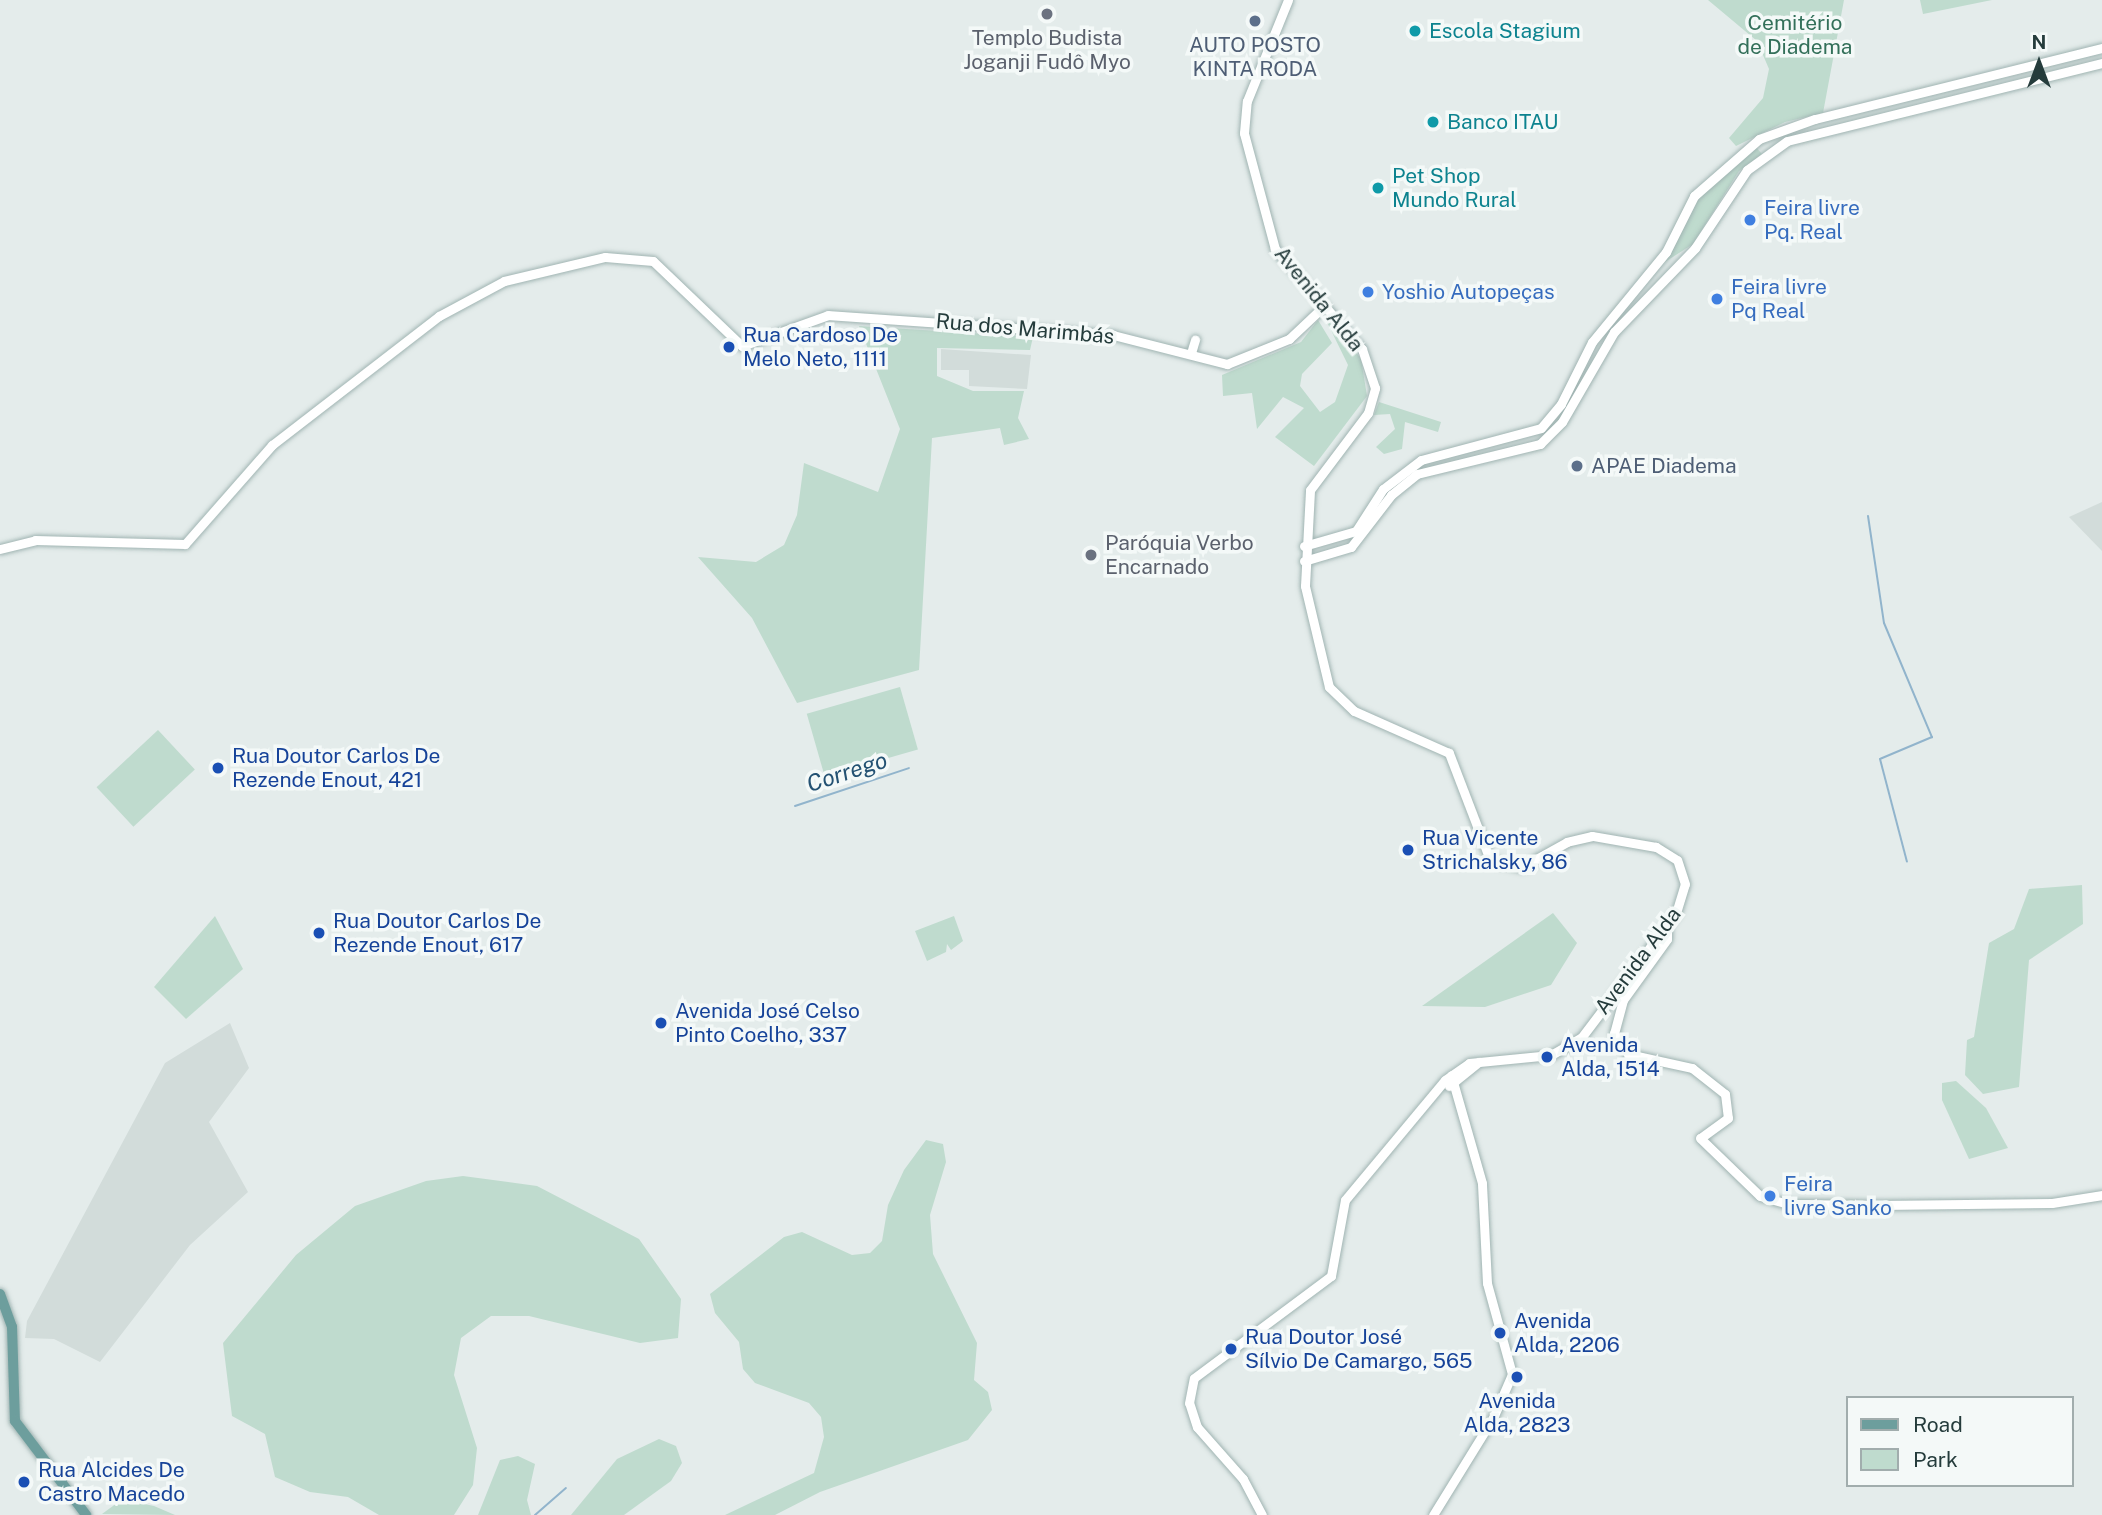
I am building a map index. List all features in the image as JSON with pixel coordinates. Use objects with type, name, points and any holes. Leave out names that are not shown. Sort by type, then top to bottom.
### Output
[{"type":"main road","name":"Avenida Alda","points":[[1288,0],[1243,126],[1275,249],[1362,349],[1375,388],[1363,421],[1314,480],[1304,561],[1329,687],[1354,711],[1449,753],[1464,780],[1484,854],[1500,865],[1522,867],[1585,837],[1656,847],[1677,860],[1685,884],[1684,901],[1668,926],[1568,1048],[1480,1061],[1435,1093]]},
{"type":"main road","points":[[1304,546],[1356,531],[1383,489],[1421,460],[1541,428],[1561,404],[1592,342],[1667,252],[1694,196],[1759,139],[1815,118],[2067,56],[2102,50]]},
{"type":"main road","points":[[2081,68],[2102,50]]},
{"type":"main road","points":[[2006,86],[2055,69],[2067,56]]},
{"type":"main road","points":[[1304,561],[1351,547],[1391,495],[1417,474],[1541,444],[1562,422],[1614,332],[1695,248],[1756,162],[1787,141],[1818,131],[2102,63]]},
{"type":"main road","name":"Rua dos Marimbás","points":[[0,549],[25,541],[181,545],[202,530],[244,474],[272,445],[428,324],[478,293],[532,272],[605,257],[646,258],[742,346],[828,315],[1113,335],[1191,353],[1218,364],[1289,339],[1324,306]]},
{"type":"main road","points":[[1191,353],[1195,340]]},
{"type":"main road","points":[[1668,926],[1667,939],[1618,1011],[1614,1033],[1628,1054],[1692,1068],[1725,1094],[1728,1118],[1700,1138],[1748,1188],[1788,1203],[2052,1203],[2102,1195]]},
{"type":"main road","name":"Avenida Alda","points":[[1435,1093],[1449,1086],[1455,1077]]},
{"type":"main road","points":[[1433,1515],[1493,1418],[1512,1374],[1487,1283],[1482,1183],[1458,1100],[1455,1077]]},
{"type":"main road","points":[[1449,1086],[1458,1100]]},
{"type":"main road","points":[[1262,1515],[1243,1479],[1197,1427],[1191,1383],[1332,1276],[1340,1210],[1435,1093]]},
{"type":"main road","points":[[0,1294],[12,1327],[15,1421],[86,1515]]},
{"type":"shaded area","points":[[941,349],[1031,355],[1027,389],[969,386],[969,370],[941,370]]},
{"type":"shaded area","points":[[2102,502],[2102,551],[2069,517]]},
{"type":"shaded area","points":[[230,1023],[249,1068],[209,1122],[248,1192],[190,1245],[100,1362],[54,1339],[25,1338],[27,1321],[165,1063]]},
{"type":"green space","name":"Cemitério de Diadema","points":[[1708,0],[1844,0],[1823,113],[1785,122],[1736,146],[1729,138],[1763,98],[1769,69],[1757,41]]},
{"type":"green space","points":[[1920,0],[1992,0],[1923,14]]},
{"type":"green space","points":[[1755,146],[1762,154],[1739,171],[1693,244],[1665,262],[1694,203]]},
{"type":"green space","points":[[1331,319],[1361,359],[1367,396],[1314,466],[1275,437],[1304,408],[1283,397],[1257,429],[1252,393],[1223,396],[1222,375],[1301,342],[1318,320],[1332,343],[1302,374],[1300,386],[1320,412],[1335,402],[1348,365],[1326,320]]},
{"type":"green space","points":[[859,326],[1033,337],[1030,350],[937,348],[937,376],[973,391],[1024,391],[1018,418],[1029,439],[1004,445],[1000,428],[932,438],[919,670],[797,703],[752,618],[698,557],[756,562],[784,545],[797,515],[804,463],[878,492],[900,429]]},
{"type":"green space","points":[[1379,402],[1441,422],[1438,432],[1405,422],[1402,449],[1384,454],[1376,447],[1395,429],[1390,414],[1374,415]]},
{"type":"green space","points":[[900,687],[918,749],[825,776],[807,714]]},
{"type":"green space","points":[[158,730],[195,769],[133,827],[97,787]]},
{"type":"green space","points":[[2082,885],[2083,924],[2029,960],[2019,1087],[1983,1094],[1965,1075],[1967,1040],[1974,1037],[1989,943],[2014,929],[2029,889]]},
{"type":"green space","points":[[1553,913],[1577,943],[1551,985],[1485,1007],[1422,1006]]},
{"type":"green space","points":[[215,916],[243,969],[186,1019],[154,987]]},
{"type":"green space","points":[[954,916],[963,941],[951,950],[947,944],[946,952],[927,961],[915,931]]},
{"type":"green space","points":[[1956,1081],[1986,1108],[2008,1148],[1969,1159],[1942,1100],[1942,1083]]},
{"type":"green space","points":[[926,1140],[943,1144],[946,1162],[930,1215],[933,1254],[977,1343],[974,1380],[988,1392],[992,1410],[968,1440],[820,1492],[775,1515],[725,1515],[814,1473],[824,1437],[821,1417],[809,1403],[755,1383],[743,1369],[739,1342],[715,1313],[710,1294],[784,1237],[802,1232],[852,1255],[870,1253],[882,1241],[888,1205],[904,1170]]},
{"type":"green space","points":[[463,1176],[537,1186],[639,1239],[681,1299],[678,1338],[640,1343],[529,1316],[491,1316],[461,1338],[454,1375],[477,1448],[473,1485],[454,1515],[379,1515],[348,1497],[310,1492],[275,1477],[265,1434],[232,1416],[223,1343],[296,1255],[355,1206],[426,1181]]},
{"type":"green space","points":[[659,1439],[676,1446],[682,1463],[671,1481],[624,1515],[571,1515],[617,1459]]},
{"type":"green space","points":[[518,1456],[535,1464],[527,1500],[531,1515],[478,1515],[500,1460]]},
{"type":"green space","points":[[135,1502],[175,1515],[102,1514],[117,1503]]},
{"type":"waterway","points":[[1868,516],[1884,623],[1932,737],[1880,759],[1907,862]]},
{"type":"waterway","name":"Corrego","points":[[795,806],[909,768]]},
{"type":"waterway","points":[[535,1515],[566,1488]]},
{"type":"place","name":"Templo Budista Joganji Fudô Myo","points":[[1047,14]]},
{"type":"place","name":"AUTO POSTO KINTA RODA","points":[[1255,21]]},
{"type":"place","name":"Escola Stagium","points":[[1415,31]]},
{"type":"place","name":"Banco ITAU","points":[[1433,122]]},
{"type":"place","name":"Pet Shop Mundo Rural","points":[[1378,188]]},
{"type":"place","name":"Feira livre Pq. Real","points":[[1750,220]]},
{"type":"place","name":"Yoshio Autopeças","points":[[1368,292]]},
{"type":"place","name":"Feira livre Pq Real","points":[[1717,299]]},
{"type":"place","name":"Rua Cardoso De Melo Neto, 1111","points":[[729,347]]},
{"type":"place","name":"APAE Diadema","points":[[1577,466]]},
{"type":"place","name":"Paróquia Verbo Encarnado","points":[[1091,555]]},
{"type":"place","name":"Rua Doutor Carlos De Rezende Enout, 421","points":[[218,768]]},
{"type":"place","name":"Rua Vicente Strichalsky, 86","points":[[1408,850]]},
{"type":"place","name":"Rua Doutor Carlos De Rezende Enout, 617","points":[[319,933]]},
{"type":"place","name":"Avenida José Celso Pinto Coelho, 337","points":[[661,1023]]},
{"type":"place","name":"Avenida Alda, 1514","points":[[1547,1057]]},
{"type":"place","name":"Feira livre Sanko","points":[[1770,1196]]},
{"type":"place","name":"Avenida Alda, 2206","points":[[1500,1333]]},
{"type":"place","name":"Rua Doutor José Sílvio De Camargo, 565","points":[[1231,1349]]},
{"type":"place","name":"Avenida Alda, 2823","points":[[1517,1377]]},
{"type":"place","name":"Rua Alcides De Castro Macedo","points":[[24,1482]]}]
